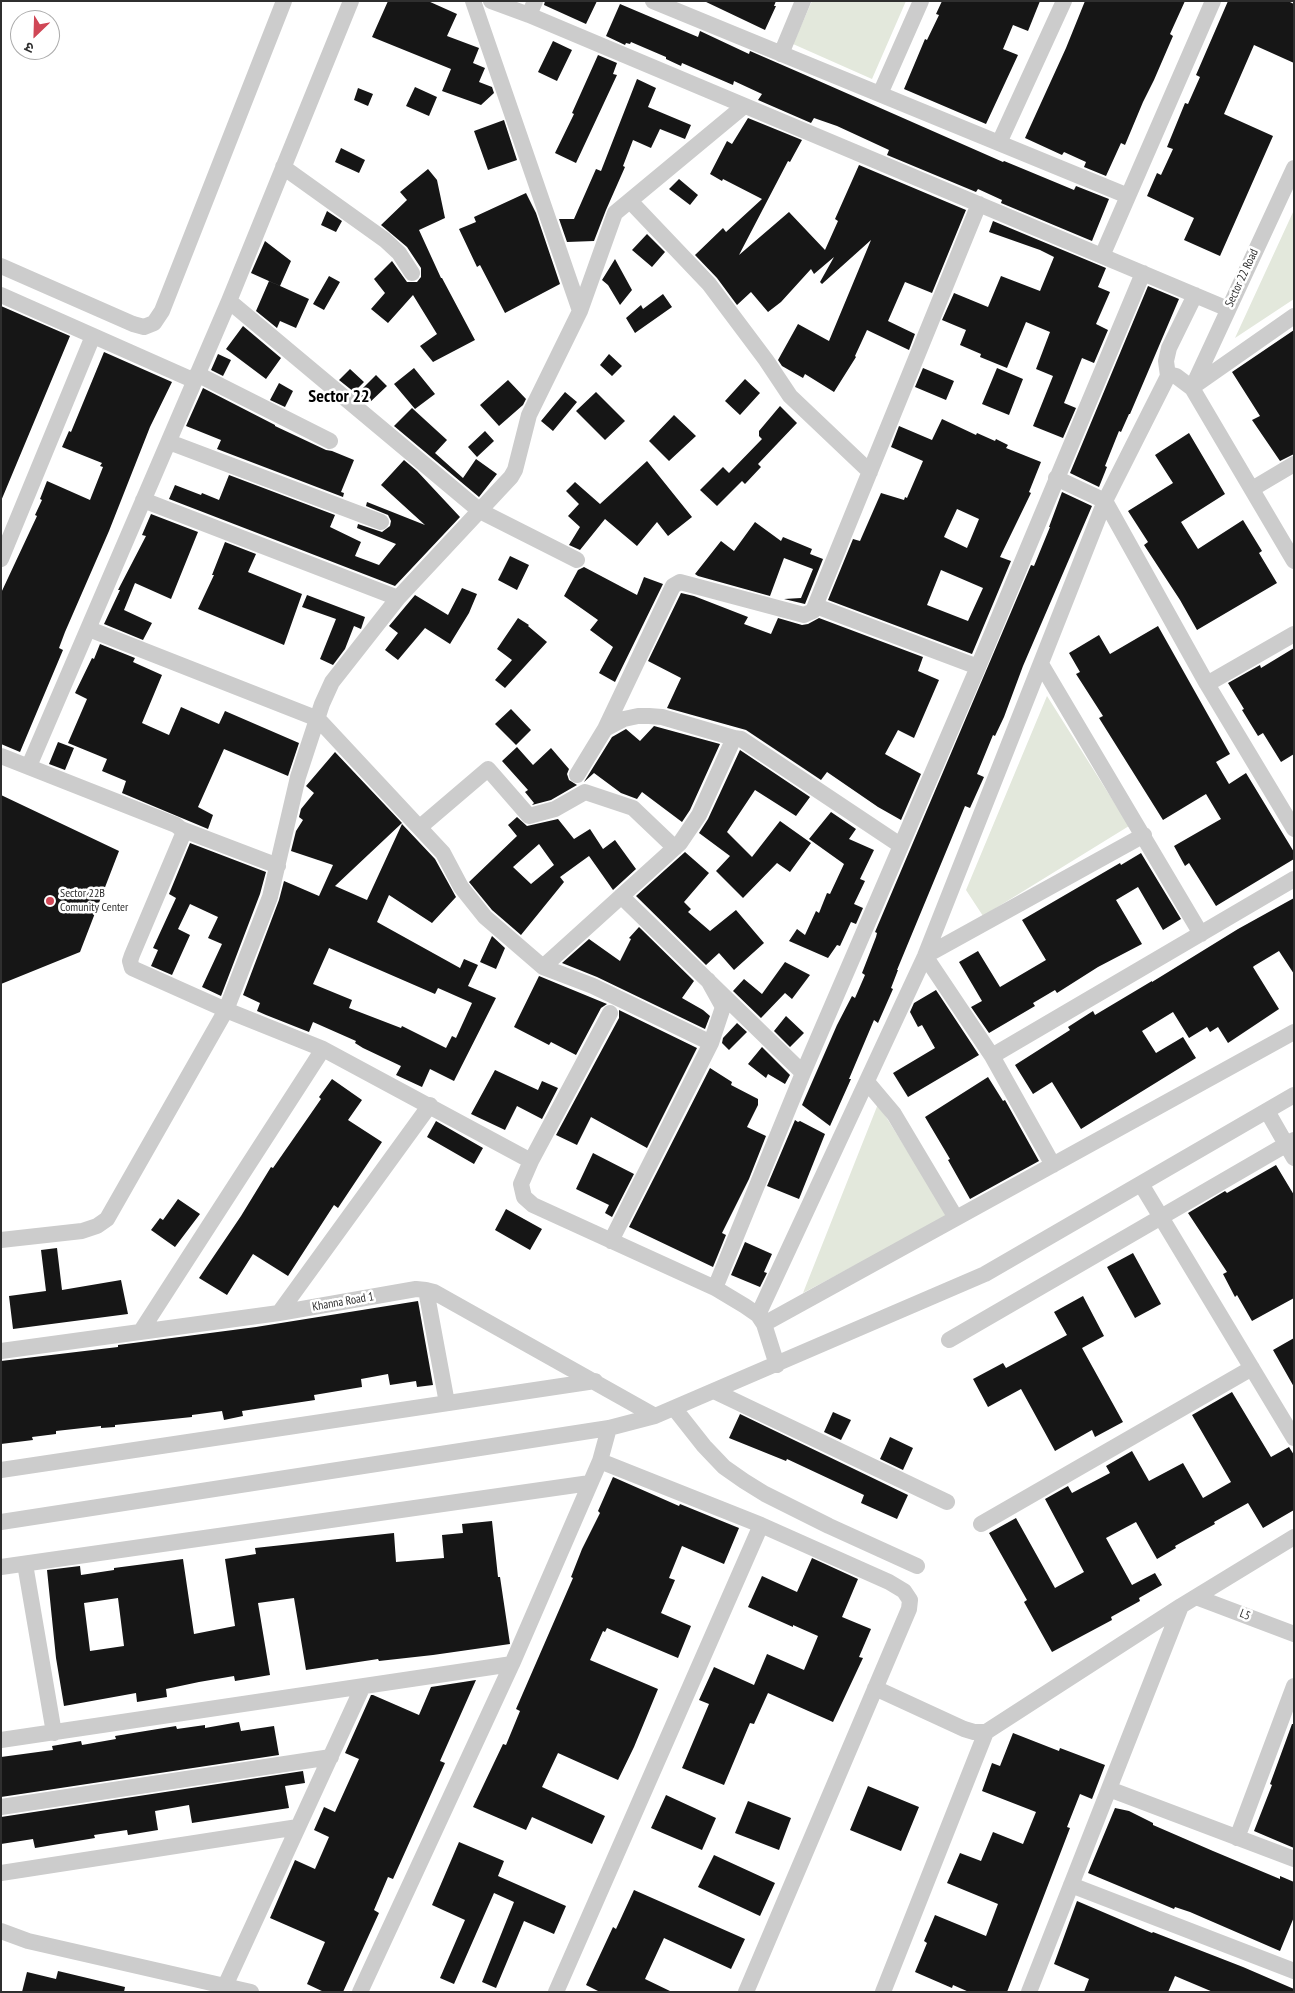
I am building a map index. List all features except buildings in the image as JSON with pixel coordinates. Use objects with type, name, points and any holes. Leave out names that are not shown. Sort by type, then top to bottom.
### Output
[{"type":"street","points":[[1,266],[133,324],[144,327],[154,323],[162,311],[284,1]]},
{"type":"street","points":[[29,766],[169,442],[351,1]]},
{"type":"street","points":[[473,1],[580,311]]},
{"type":"street","points":[[491,1],[532,8],[744,106],[1228,309]]},
{"type":"street","points":[[652,1],[1128,196]]},
{"type":"street","points":[[781,54],[804,1]]},
{"type":"street","points":[[880,94],[921,1]]},
{"type":"street","points":[[999,143],[1064,1]]},
{"type":"street","points":[[1102,256],[1213,1]]},
{"type":"street","points":[[1,1240],[82,1231],[98,1226],[107,1219],[226,1010],[270,897],[293,795],[332,682],[398,598],[511,477],[529,416],[580,311],[615,213],[744,106]]},
{"type":"street","points":[[283,167],[385,240],[399,253],[412,272]]},
{"type":"street","name":"Sector 22 Road","points":[[1192,388],[1294,168]]},
{"type":"street","points":[[630,200],[709,284],[766,360],[790,396],[870,472]]},
{"type":"street","points":[[577,775],[605,729],[674,586],[680,582],[804,615],[813,611],[979,204]]},
{"type":"street","points":[[715,1288],[900,845],[978,667],[1143,273]]},
{"type":"street","points":[[1,294],[94,336],[196,377],[330,441]]},
{"type":"street","points":[[761,1320],[925,956],[1105,501],[1168,376],[1166,361],[1169,348],[1195,295]]},
{"type":"street","points":[[228,301],[480,511],[577,560]]},
{"type":"street","points":[[1192,388],[1294,316]]},
{"type":"street","points":[[1,559],[94,336]]},
{"type":"street","points":[[1168,376],[1176,376],[1192,388],[1294,561]]},
{"type":"street","points":[[169,442],[381,522]]},
{"type":"street","points":[[1252,489],[1294,464]]},
{"type":"street","points":[[1056,478],[1105,501],[1207,684],[1294,829]]},
{"type":"street","points":[[143,500],[398,598]]},
{"type":"street","points":[[816,606],[978,667]]},
{"type":"street","points":[[89,629],[318,719],[444,853],[461,887],[480,912],[543,967],[593,986],[711,1043]]},
{"type":"street","points":[[1207,684],[1294,634]]},
{"type":"street","points":[[1041,664],[1201,934]]},
{"type":"street","points":[[605,729],[624,718],[650,716],[662,717],[741,739],[900,845]]},
{"type":"street","points":[[543,967],[675,848],[686,835],[699,815],[734,738]]},
{"type":"street","points":[[1,756],[278,866]]},
{"type":"street","points":[[420,827],[488,769],[530,816],[556,809],[585,792],[633,808],[675,848]]},
{"type":"street","points":[[181,829],[183,834],[132,955],[130,964],[132,968],[137,972],[226,1010],[323,1049],[531,1161]]},
{"type":"street","points":[[925,956],[1144,835]]},
{"type":"street","points":[[992,1056],[1294,879]]},
{"type":"street","points":[[621,896],[804,1073]]},
{"type":"street","points":[[925,956],[992,1056],[1053,1165]]},
{"type":"street","points":[[610,1241],[711,1043],[724,1007],[708,980]]},
{"type":"street","points":[[610,1012],[531,1161],[521,1184],[524,1197],[533,1205],[715,1288],[761,1320],[777,1365]]},
{"type":"street","points":[[761,1320],[956,1218],[1294,1032]]},
{"type":"street","points":[[141,1331],[323,1049]]},
{"type":"street","points":[[867,1082],[894,1114],[956,1218]]},
{"type":"street","points":[[1,1522],[608,1428],[655,1416],[985,1274],[1294,1095]]},
{"type":"street","points":[[280,1313],[430,1105]]},
{"type":"street","points":[[949,1340],[1162,1217],[1291,1147],[1266,1111]]},
{"type":"street","points":[[1141,1184],[1294,1438]]},
{"type":"street","name":"Khanna Road 1","points":[[1,1351],[280,1313],[416,1289],[434,1292],[655,1416]]},
{"type":"street","points":[[426,1290],[447,1403]]},
{"type":"street","points":[[981,1524],[1252,1368]]},
{"type":"street","points":[[1,1470],[595,1381]]},
{"type":"street","points":[[714,1391],[946,1502]]},
{"type":"street","points":[[674,1408],[704,1446],[724,1467],[744,1481],[821,1522],[917,1566]]},
{"type":"street","points":[[360,1992],[512,1664],[600,1461],[608,1428]]},
{"type":"street","points":[[600,1461],[761,1525],[890,1582],[904,1591],[910,1600],[909,1609],[746,1992]]},
{"type":"street","points":[[1,1567],[590,1483]]},
{"type":"street","points":[[556,1992],[761,1525]]},
{"type":"street","points":[[875,1688],[964,1729],[974,1732],[986,1732],[1181,1606],[1294,1537]]},
{"type":"street","points":[[25,1564],[54,1732]]},
{"type":"street","name":"L5","points":[[1196,1597],[1294,1634]]},
{"type":"street","points":[[1031,1991],[1181,1606]]},
{"type":"street","points":[[1,1740],[512,1664]]},
{"type":"street","points":[[225,1986],[364,1686]]},
{"type":"street","points":[[1237,1838],[1294,1686]]},
{"type":"street","points":[[883,1992],[986,1732]]},
{"type":"street","points":[[1,1807],[330,1757]]},
{"type":"street","points":[[1109,1789],[1294,1859]]},
{"type":"street","points":[[1,1873],[298,1827]]},
{"type":"street","points":[[1071,1885],[1293,1970]]},
{"type":"street","points":[[1,1931],[28,1941],[251,1992]]},
{"type":"shaded area","points":[[812,1],[906,1],[872,79],[793,44]]},
{"type":"shaded area","points":[[1294,210],[1294,299],[1235,338]]},
{"type":"shaded area","points":[[1047,696],[1129,826],[983,916],[966,890]]},
{"type":"shaded area","points":[[878,1104],[948,1216],[803,1293]]},
{"type":"place","name":"Sector 22B Comunity Center","points":[[50,901]]},
{"type":"district","name":"Sector 22","points":[[339,397]]}]
